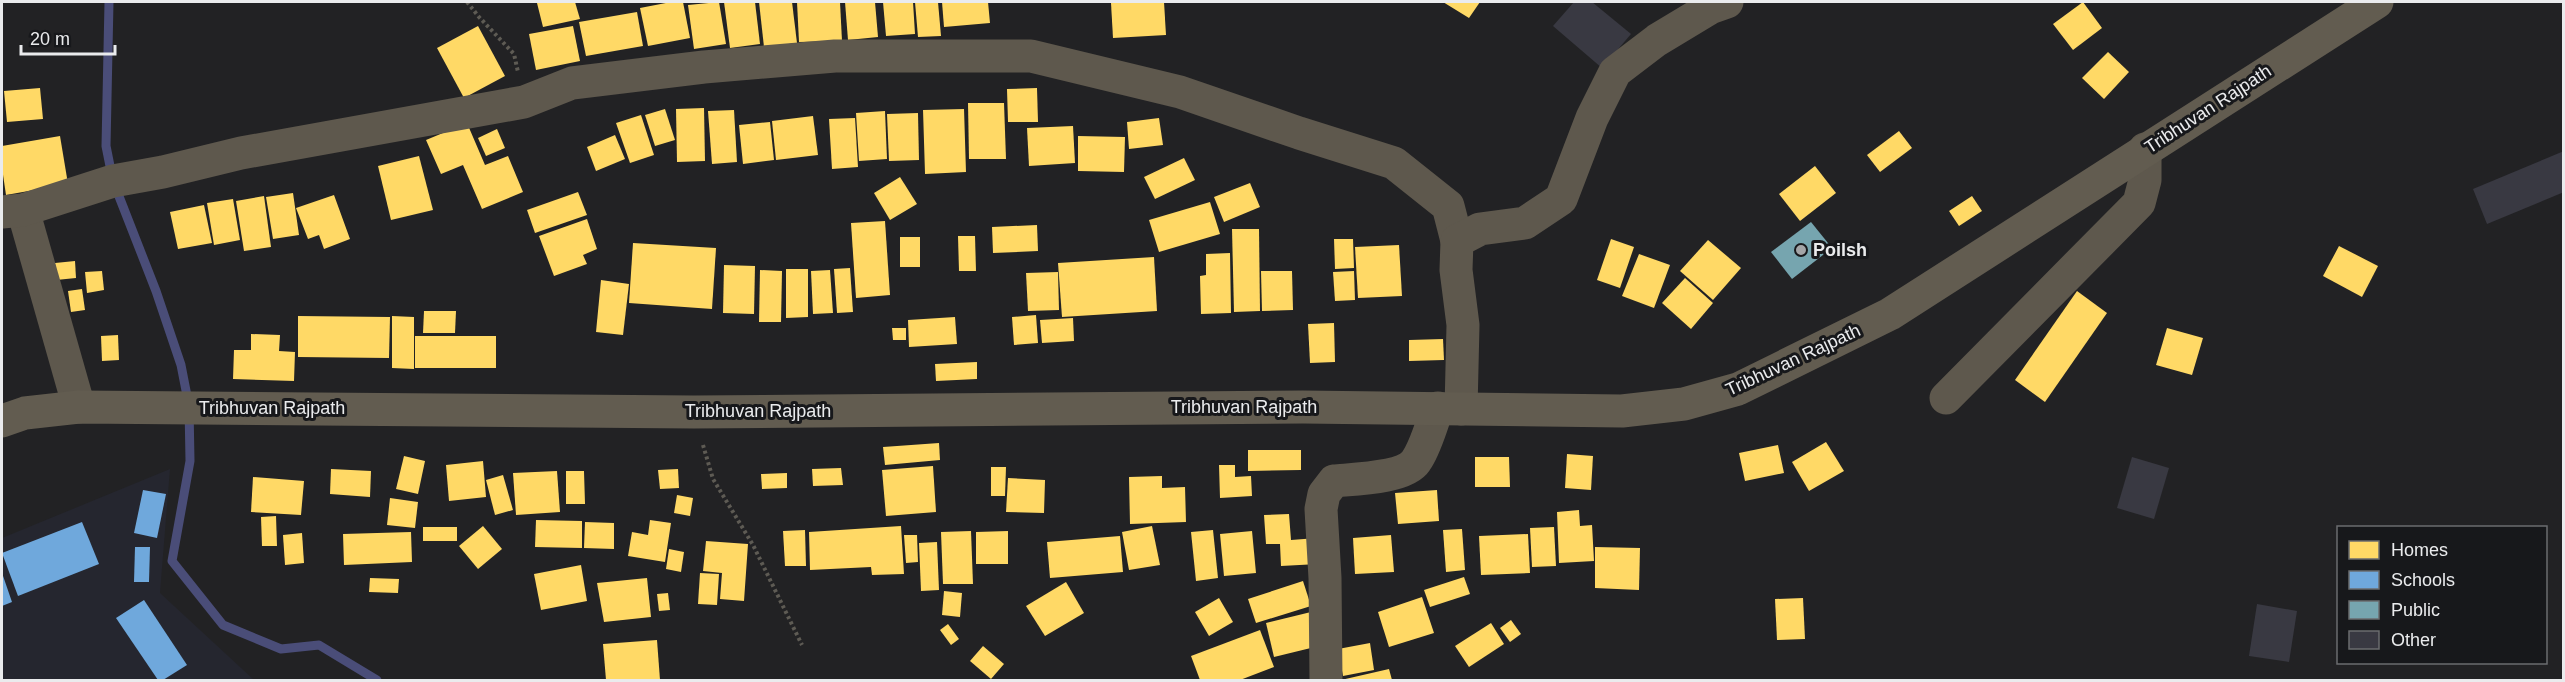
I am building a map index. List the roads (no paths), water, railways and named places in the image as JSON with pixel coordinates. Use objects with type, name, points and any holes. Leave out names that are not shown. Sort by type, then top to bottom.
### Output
[{"type":"highway","name":"Tribhuvan Rajpath","points":[[2,421],[25,413],[79,407],[694,412],[1291,407],[1622,411],[1684,404],[1738,390],[1890,315],[2377,2]]},
{"type":"street","points":[[1458,241],[1480,230],[1525,223],[1561,199],[1592,118],[1616,72],[1657,40],[1710,8],[1727,2]]},
{"type":"street","points":[[79,407],[12,211],[113,182],[241,153],[524,102],[572,83],[704,67],[836,56],[1031,56],[1180,92],[1394,163],[1448,206],[1458,241],[1456,270],[1463,325],[1449,408],[1416,462],[1408,469],[1376,477],[1334,481],[1324,494],[1321,508],[1325,578],[1326,681]]},
{"type":"street","points":[[1946,398],[2139,203],[2145,180],[2145,149]]},
{"type":"waterway","points":[[109,2],[106,146],[113,181],[156,291],[181,365],[189,406],[190,461],[172,561],[223,625],[281,649],[319,645],[377,680]]},
{"type":"place","name":"Poilsh","points":[[1801,250]]}]
